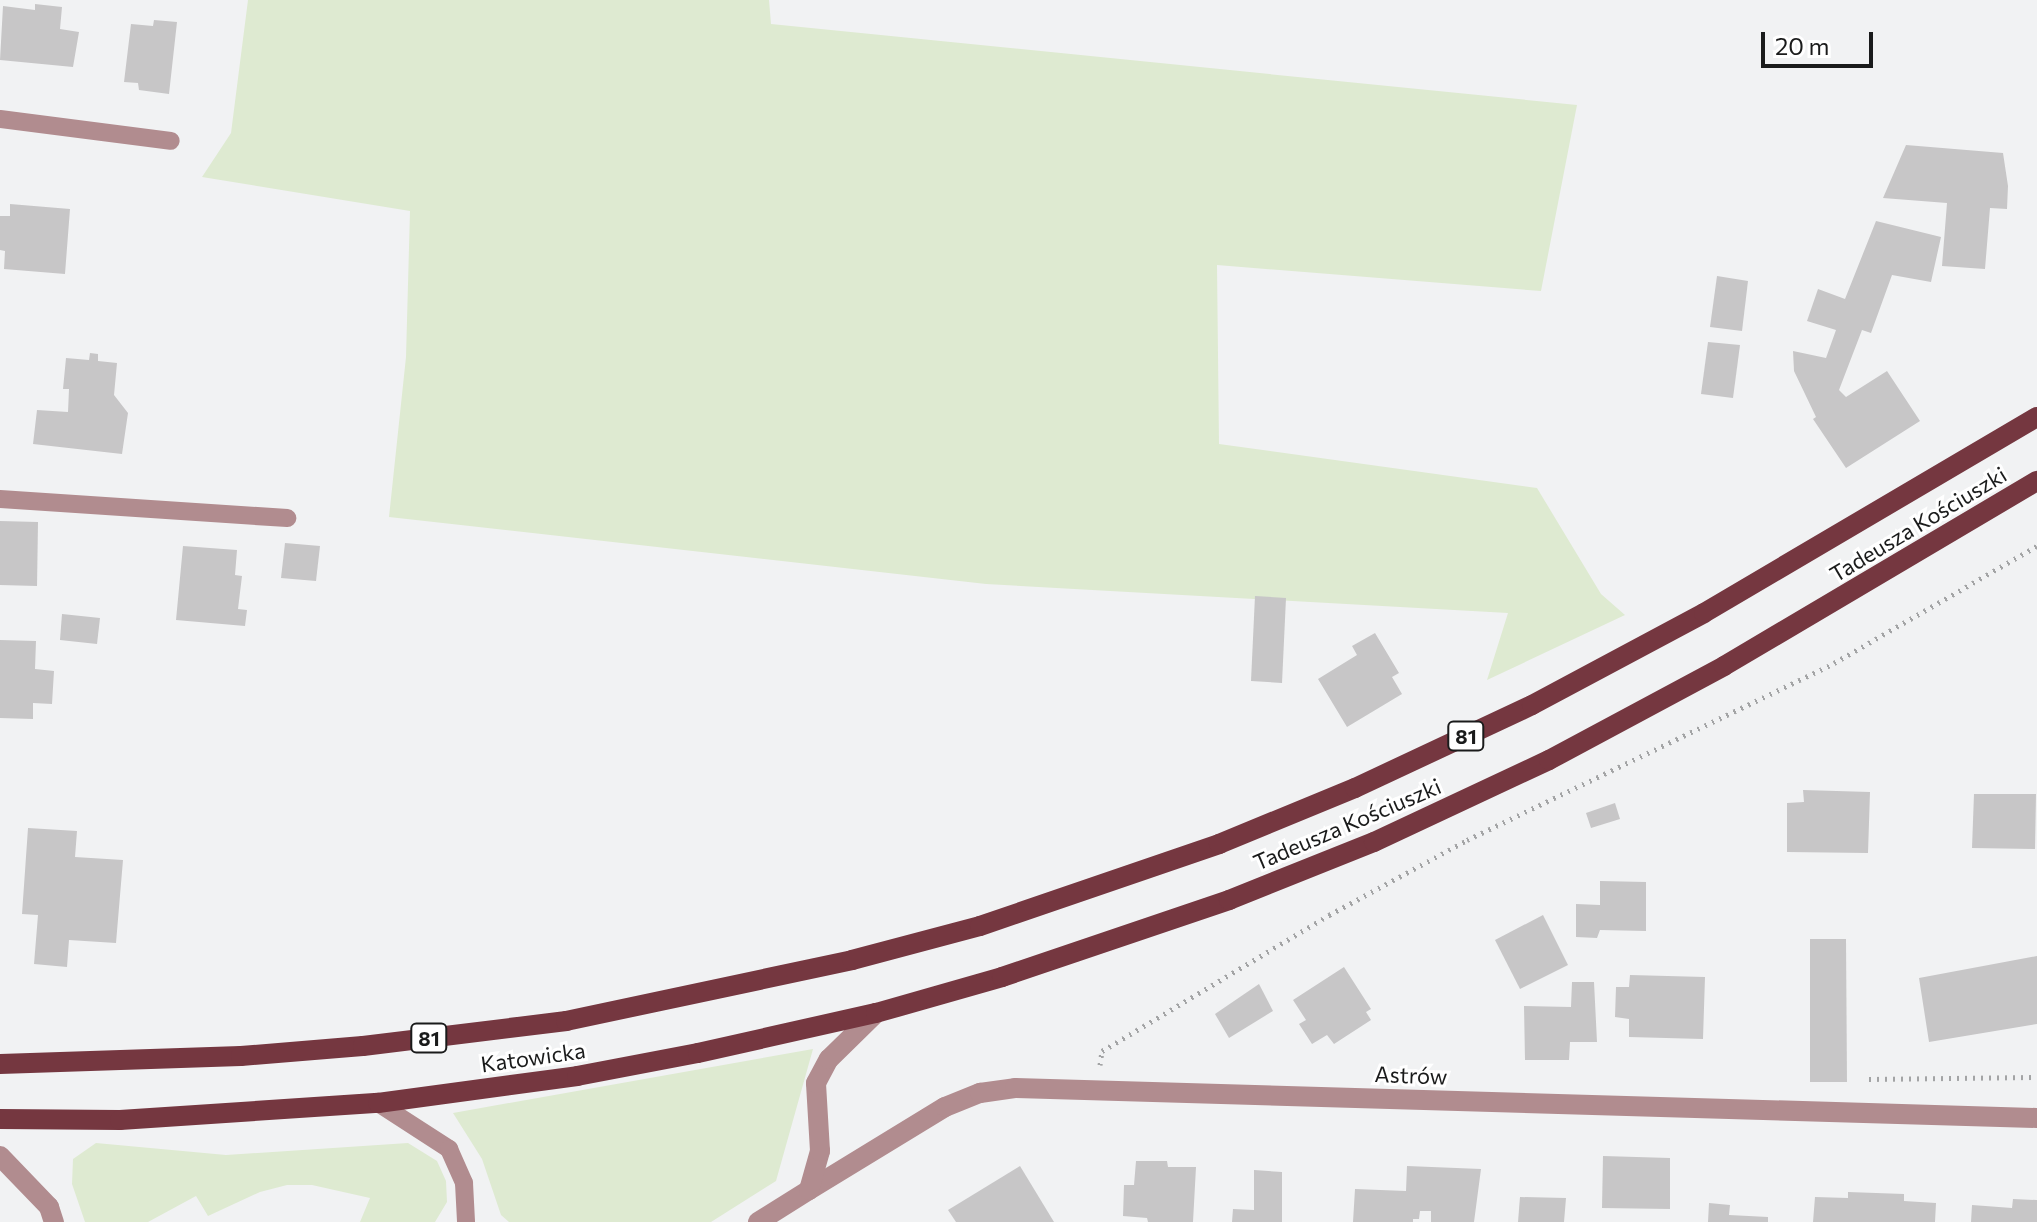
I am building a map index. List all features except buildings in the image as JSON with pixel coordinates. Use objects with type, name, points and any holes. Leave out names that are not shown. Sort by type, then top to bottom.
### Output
[{"type":"main road","name":"Tadeusza Kościuszki","points":[[852,960],[980,926],[1118,880],[1219,844],[1355,788],[1532,705],[1691,620],[2037,417]]},
{"type":"main road","name":"Tadeusza Kościuszki","points":[[876,1013],[1134,934],[1374,842],[1549,760],[1724,666],[2037,481]]},
{"type":"main road","name":"Katowicka","points":[[0,1064],[198,1059],[395,1042],[566,1021],[852,960]]},
{"type":"main road","name":"Katowicka","points":[[0,1119],[120,1120],[378,1103],[577,1076],[698,1053],[876,1013]]},
{"type":"street","name":"Tadeusza Kościuszki","points":[[809,1190],[820,1151],[816,1083],[829,1059],[876,1013]]},
{"type":"street","name":"Astrów","points":[[809,1190],[964,1098],[1015,1088],[2037,1118]]},
{"type":"street","points":[[0,1156],[49,1207],[54,1222]]},
{"type":"street","points":[[758,1222],[809,1190]]},
{"type":"lane","points":[[0,119],[171,141]]},
{"type":"lane","points":[[0,499],[287,518]]},
{"type":"lane","points":[[378,1103],[449,1149],[464,1183],[466,1222]]},
{"type":"path","points":[[1098,1090],[1102,1051],[1329,915],[1467,840],[1834,663],[2037,546]]},
{"type":"path","points":[[1869,1079],[2037,1077]]},
{"type":"green space","points":[[248,0],[769,0],[771,24],[1577,105],[1541,291],[1217,265],[1219,444],[1537,488],[1601,594],[1625,615],[1487,680],[1508,613],[986,584],[389,517],[406,357],[410,211],[202,177],[231,133]]},
{"type":"green space","points":[[813,1049],[776,1181],[711,1222],[509,1222],[501,1215],[482,1159],[453,1113]]},
{"type":"green space","points":[[96,1143],[226,1155],[408,1143],[437,1161],[446,1181],[447,1202],[435,1222],[360,1222],[370,1198],[312,1185],[287,1185],[260,1192],[208,1216],[196,1196],[148,1222],[85,1222],[72,1184],[73,1159]]}]
